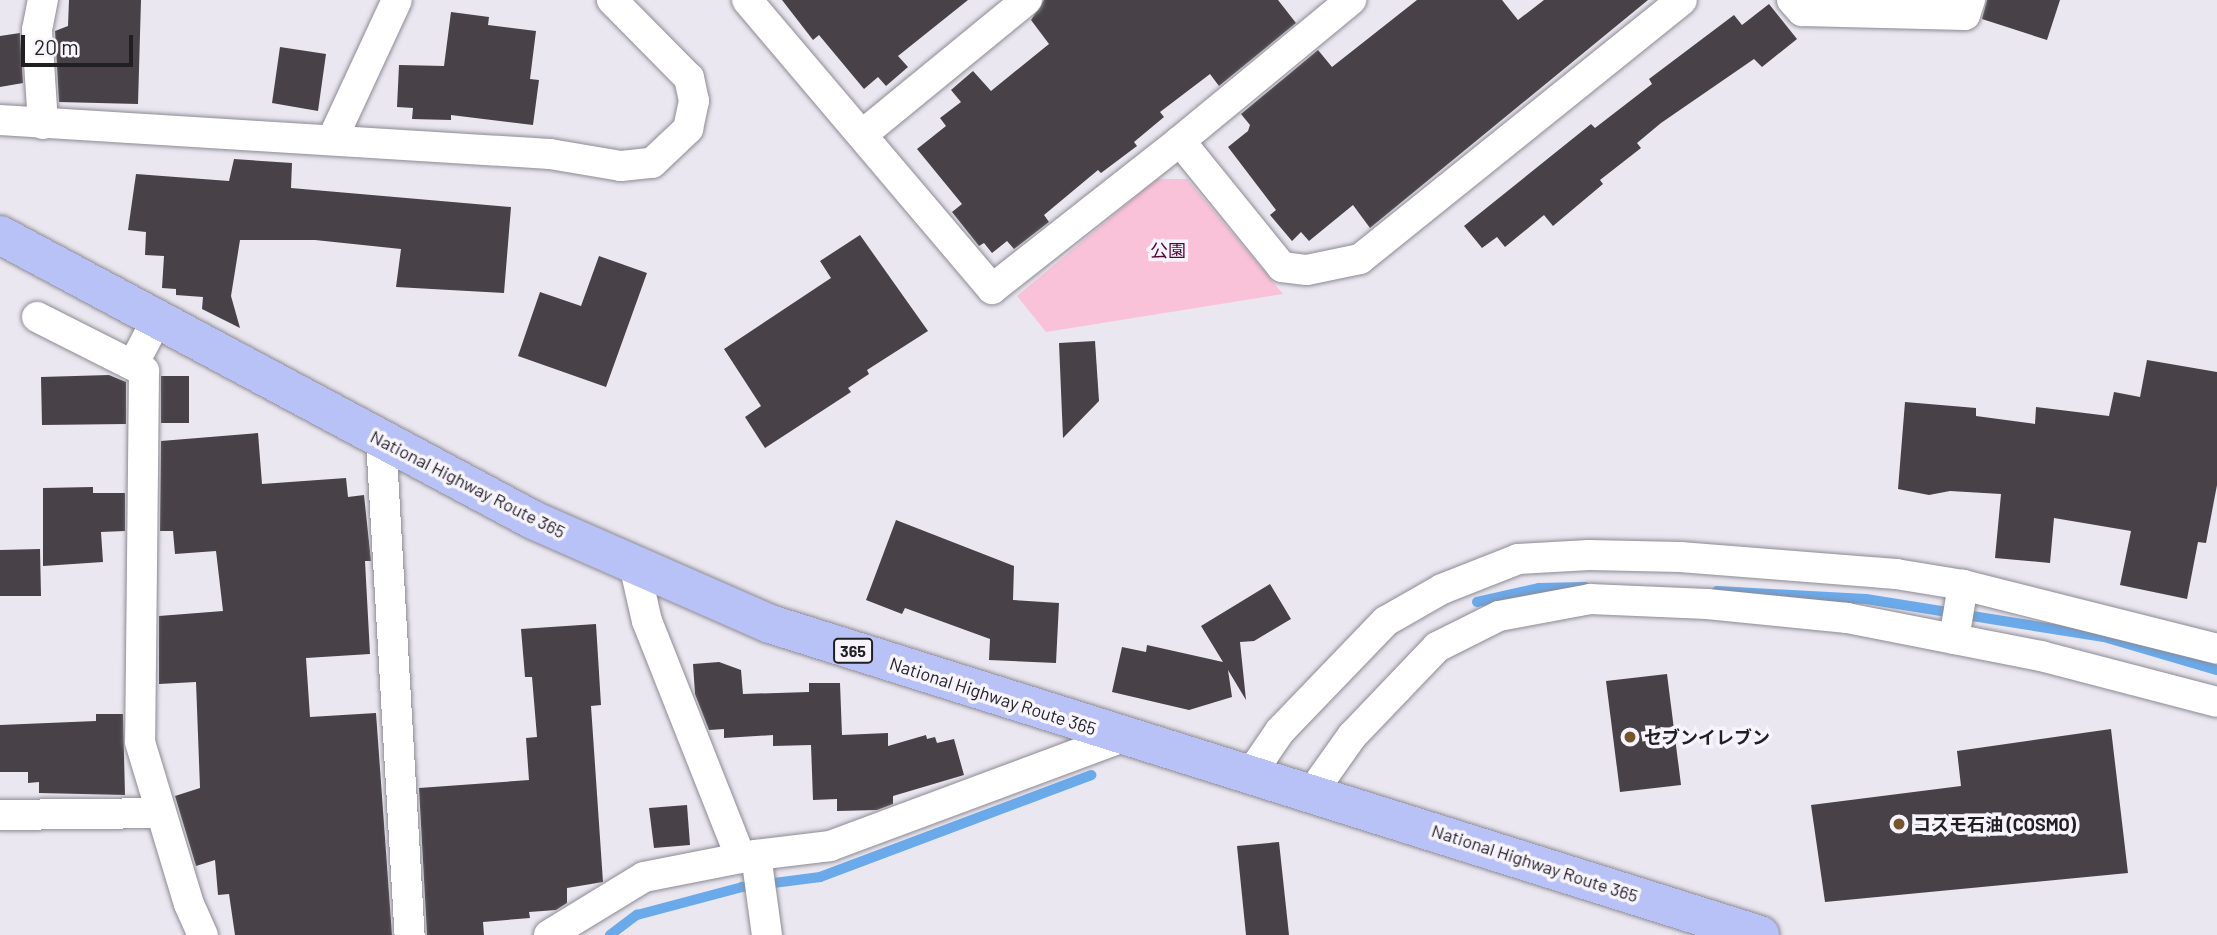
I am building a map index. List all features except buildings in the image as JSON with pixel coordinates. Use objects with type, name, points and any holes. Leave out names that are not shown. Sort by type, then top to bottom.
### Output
[{"type":"highway","name":"National Highway Route 365","points":[[0,235],[533,520],[770,624],[1123,737],[1313,791],[1760,935]]},
{"type":"street","points":[[43,124],[37,30],[44,0]]},
{"type":"street","points":[[332,140],[397,0]]},
{"type":"street","points":[[0,120],[550,154],[621,166],[652,163],[688,129],[694,101],[689,78],[612,0]]},
{"type":"street","points":[[747,0],[992,289],[1180,141],[1351,0]]},
{"type":"street","points":[[863,134],[1027,0]]},
{"type":"street","points":[[1180,141],[1282,267],[1307,270],[1360,259],[1682,0]]},
{"type":"street","points":[[1792,0],[1801,12],[1965,15],[1970,0]]},
{"type":"street","points":[[37,317],[144,371],[140,742],[160,813],[203,935]]},
{"type":"street","points":[[133,365],[157,319]]},
{"type":"street","points":[[381,439],[410,935]]},
{"type":"street","points":[[1252,772],[1280,731],[1385,621],[1442,589],[1518,559],[1588,555],[1692,557],[1896,574],[1963,585],[2217,649]]},
{"type":"street","points":[[634,564],[647,621],[751,857],[765,923]]},
{"type":"street","points":[[1954,639],[1963,585]]},
{"type":"street","points":[[1313,791],[1352,736],[1437,647],[1499,616],[1590,599],[1706,604],[1847,618],[2041,656],[2217,702]]},
{"type":"street","points":[[549,935],[644,877],[751,857],[831,846],[1123,737]]},
{"type":"street","points":[[0,815],[160,813]]},
{"type":"green space","name":"公園","points":[[1157,179],[1187,179],[1283,294],[1046,332],[1017,296]]},
{"type":"waterway","points":[[1477,602],[1539,588],[1585,587]]},
{"type":"waterway","points":[[1717,591],[1866,599],[2104,637],[2217,670]]},
{"type":"waterway","points":[[610,935],[637,915],[742,887],[820,877],[1092,775]]},
{"type":"place","name":"セブンイレブン","points":[[1630,737]]},
{"type":"place","name":"コスモ石油 (COSMO)","points":[[1899,824]]}]
